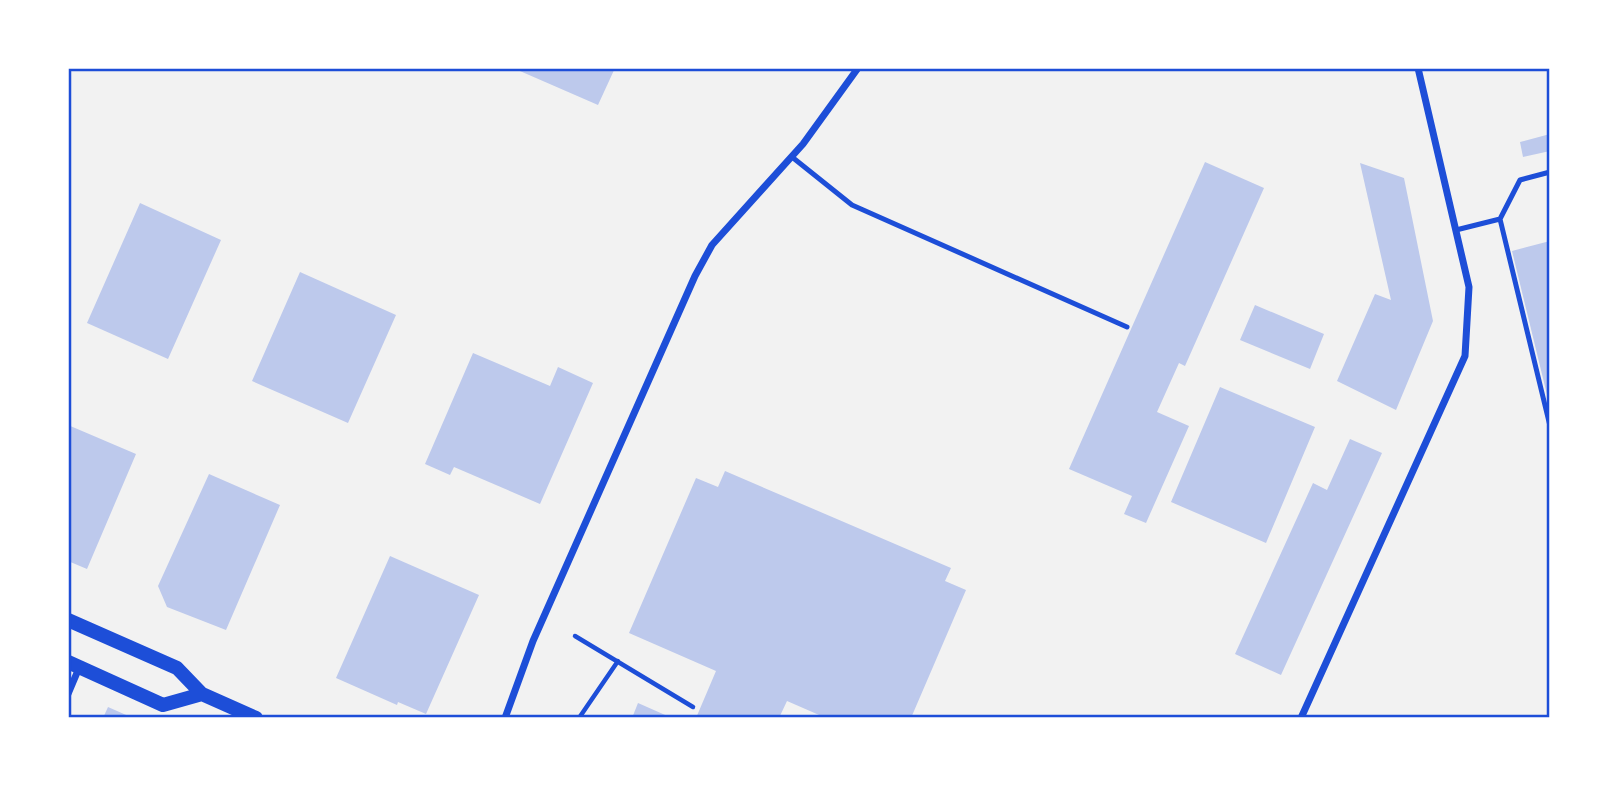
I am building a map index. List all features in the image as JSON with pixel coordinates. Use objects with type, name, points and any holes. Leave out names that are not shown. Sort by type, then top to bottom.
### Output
[{"type":"main road","points":[[68,620],[177,668],[202,694],[256,718]]},
{"type":"main road","points":[[74,665],[163,705],[202,694]]},
{"type":"street","points":[[505,718],[533,641],[695,276],[712,245],[792,157],[858,68]]},
{"type":"street","points":[[1301,718],[1465,356],[1469,287],[1418,68]]},
{"type":"street","points":[[68,694],[74,665]]},
{"type":"lane","points":[[792,157],[852,205],[1127,327]]},
{"type":"lane","points":[[1550,173],[1520,180],[1500,219],[1550,426]]},
{"type":"lane","points":[[1455,230],[1500,219]]},
{"type":"path","points":[[575,636],[693,707]]},
{"type":"path","points":[[579,718],[618,662]]},
{"type":"building","points":[[513,68],[615,68],[598,105]]},
{"type":"building","points":[[1550,134],[1550,151],[1523,157],[1520,142]]},
{"type":"building","points":[[1205,162],[1264,188],[1185,366],[1179,363],[1157,412],[1189,426],[1146,523],[1124,514],[1132,496],[1069,469]]},
{"type":"building","points":[[1360,163],[1404,178],[1433,321],[1396,410],[1337,381],[1375,294],[1391,300]]},
{"type":"building","points":[[140,203],[221,240],[168,359],[87,323]]},
{"type":"building","points":[[1550,241],[1550,403],[1549,403],[1512,251]]},
{"type":"building","points":[[300,272],[396,315],[348,423],[252,381]]},
{"type":"building","points":[[1255,305],[1324,334],[1310,369],[1240,340]]},
{"type":"building","points":[[473,353],[550,386],[558,367],[593,383],[540,504],[454,467],[450,475],[425,464]]},
{"type":"building","points":[[1220,387],[1315,427],[1266,543],[1171,502]]},
{"type":"building","points":[[68,425],[136,454],[87,569],[68,561]]},
{"type":"building","points":[[1350,439],[1382,453],[1281,675],[1235,654],[1313,483],[1327,490]]},
{"type":"building","points":[[725,471],[951,568],[945,581],[966,590],[911,718],[826,718],[787,701],[779,718],[696,718],[716,671],[629,633],[696,478],[718,487]]},
{"type":"building","points":[[209,474],[280,505],[226,630],[167,607],[158,586]]},
{"type":"building","points":[[390,556],[479,595],[426,714],[398,702],[397,705],[336,678]]},
{"type":"building","points":[[638,703],[672,718],[632,718]]},
{"type":"building","points":[[108,707],[133,718],[103,718]]}]
